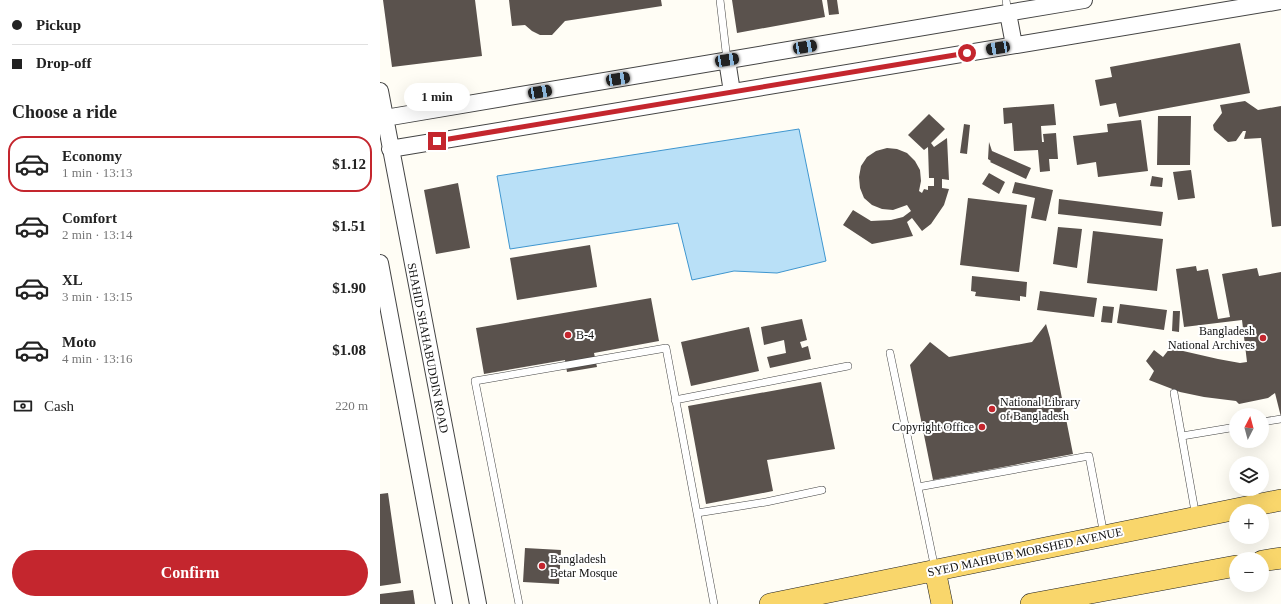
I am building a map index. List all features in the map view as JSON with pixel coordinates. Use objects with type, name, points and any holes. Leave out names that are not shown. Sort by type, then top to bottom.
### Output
[{"type":"main road","name":"SYED MAHBUB MORSHED AVENUE","points":[[770,604],[1281,500]]},
{"type":"main road","points":[[1269,560],[1281,558]]},
{"type":"main road","points":[[1031,604],[1229,567]]},
{"type":"main road","points":[[935,570],[942,604]]},
{"type":"street","points":[[385,118],[727,60],[1007,6],[1084,0]]},
{"type":"street","points":[[390,149],[1281,1]]},
{"type":"street","points":[[1007,6],[1014,45]]},
{"type":"street","points":[[727,60],[732,92]]},
{"type":"street","name":"SHAHID SHAHABUDDIN ROAD","points":[[380,91],[478,604]]},
{"type":"street","points":[[380,263],[384,310],[444,604]]},
{"type":"lane","points":[[720,0],[727,60]]},
{"type":"lane","points":[[518,604],[475,381],[666,348],[714,604]]},
{"type":"lane","points":[[890,353],[935,570]]},
{"type":"lane","points":[[675,400],[848,366]]},
{"type":"lane","points":[[1174,393],[1196,517]]},
{"type":"lane","points":[[1269,421],[1281,418]]},
{"type":"lane","points":[[1182,436],[1229,428]]},
{"type":"lane","points":[[918,487],[1089,456],[1104,536]]},
{"type":"lane","points":[[696,513],[766,502],[822,490]]},
{"type":"water","points":[[799,129],[826,261],[777,273],[734,271],[692,280],[678,223],[510,249],[497,176]]},
{"type":"building","points":[[383,0],[475,0],[482,56],[392,67]]},
{"type":"building","points":[[509,0],[661,0],[662,6],[565,21],[552,35],[540,35],[525,25],[512,26]]},
{"type":"building","points":[[732,0],[822,0],[825,17],[737,33]]},
{"type":"building","points":[[827,0],[837,0],[839,14],[829,15]]},
{"type":"building","points":[[1240,43],[1250,93],[1119,117],[1116,103],[1100,106],[1095,80],[1112,77],[1110,67]]},
{"type":"building","points":[[1245,101],[1258,110],[1281,106],[1281,226],[1272,227],[1261,138],[1244,139],[1246,131],[1243,131],[1236,141],[1228,142],[1214,130],[1213,125],[1222,113],[1220,105]]},
{"type":"building","points":[[1054,104],[1056,125],[1041,126],[1042,142],[1044,142],[1043,134],[1056,133],[1058,159],[1049,159],[1050,171],[1040,172],[1038,150],[1014,151],[1012,123],[1004,124],[1003,108]]},
{"type":"building","points":[[929,114],[945,129],[931,143],[934,147],[947,138],[949,180],[942,179],[942,188],[949,189],[944,205],[931,224],[922,231],[912,218],[907,222],[913,236],[872,244],[843,225],[853,210],[871,221],[891,220],[903,217],[911,211],[907,205],[893,210],[882,209],[872,205],[864,198],[860,188],[859,177],[861,166],[867,157],[876,151],[887,148],[897,149],[907,153],[915,161],[920,170],[921,181],[919,191],[922,193],[924,189],[928,190],[928,186],[934,186],[934,178],[929,178],[928,147],[924,150],[908,135]]},
{"type":"building","points":[[1158,116],[1191,116],[1190,165],[1157,165]]},
{"type":"building","points":[[1141,120],[1148,171],[1098,177],[1096,162],[1077,165],[1073,136],[1108,132],[1107,124]]},
{"type":"building","points":[[964,124],[970,125],[967,154],[960,153]]},
{"type":"building","points":[[989,142],[992,151],[1031,168],[1026,179],[990,162],[991,161],[988,159]]},
{"type":"building","points":[[1191,170],[1195,198],[1178,200],[1173,172]]},
{"type":"building","points":[[989,173],[1005,182],[999,194],[982,184]]},
{"type":"building","points":[[1152,176],[1163,178],[1162,187],[1150,186]]},
{"type":"building","points":[[1015,182],[1053,190],[1046,221],[1031,218],[1035,198],[1012,193]]},
{"type":"building","points":[[458,183],[470,248],[436,254],[424,190]]},
{"type":"building","points":[[968,198],[1027,205],[1019,272],[960,265]]},
{"type":"building","points":[[1059,199],[1163,212],[1161,226],[1058,214]]},
{"type":"building","points":[[1058,227],[1082,229],[1077,268],[1053,264]]},
{"type":"building","points":[[1093,231],[1163,239],[1157,291],[1087,283]]},
{"type":"building","points":[[590,245],[597,287],[517,300],[510,258]]},
{"type":"building","name":"Bangladesh National Archives","points":[[1196,266],[1197,271],[1208,269],[1218,319],[1230,317],[1222,274],[1257,268],[1259,276],[1281,272],[1281,417],[1275,393],[1268,398],[1239,404],[1236,401],[1180,392],[1149,380],[1154,371],[1146,361],[1154,350],[1163,357],[1170,348],[1240,363],[1247,362],[1242,320],[1184,327],[1176,269]]},
{"type":"building","points":[[972,276],[1027,282],[1026,297],[1020,296],[1020,301],[975,296],[976,292],[971,291]]},
{"type":"building","points":[[1040,291],[1097,298],[1094,317],[1037,310]]},
{"type":"building","name":"B-4","points":[[651,298],[659,341],[594,353],[597,367],[567,372],[565,360],[484,374],[476,328]]},
{"type":"building","points":[[1120,304],[1167,310],[1164,330],[1117,323]]},
{"type":"building","points":[[1103,306],[1114,307],[1112,323],[1101,322]]},
{"type":"building","points":[[1173,311],[1180,311],[1179,332],[1172,331]]},
{"type":"building","points":[[802,319],[807,340],[800,342],[802,348],[808,346],[811,359],[770,368],[767,357],[786,353],[784,340],[764,345],[761,327]]},
{"type":"building","name":"National Library of Bangladesh","points":[[1046,324],[1073,454],[933,480],[910,365],[930,342],[949,357],[1032,342]]},
{"type":"building","points":[[749,327],[759,371],[691,386],[681,342]]},
{"type":"building","points":[[821,382],[835,449],[767,460],[773,491],[706,504],[688,406]]},
{"type":"building","points":[[388,493],[401,583],[380,586],[380,494]]},
{"type":"building","name":"Bangladesh Betar Mosque","points":[[525,548],[561,550],[559,584],[523,582]]},
{"type":"building","points":[[413,590],[415,604],[380,604],[380,594]]},
{"type":"place","name":"B-4","points":[[568,335]]},
{"type":"place","name":"Bangladesh National Archives","points":[[1263,338]]},
{"type":"place","name":"National Library of Bangladesh","points":[[992,409]]},
{"type":"place","name":"Copyright Office","points":[[982,427]]},
{"type":"place","name":"Bangladesh Betar Mosque","points":[[542,566]]},
{"type":"route","points":[[437,141],[967,53]]}]
